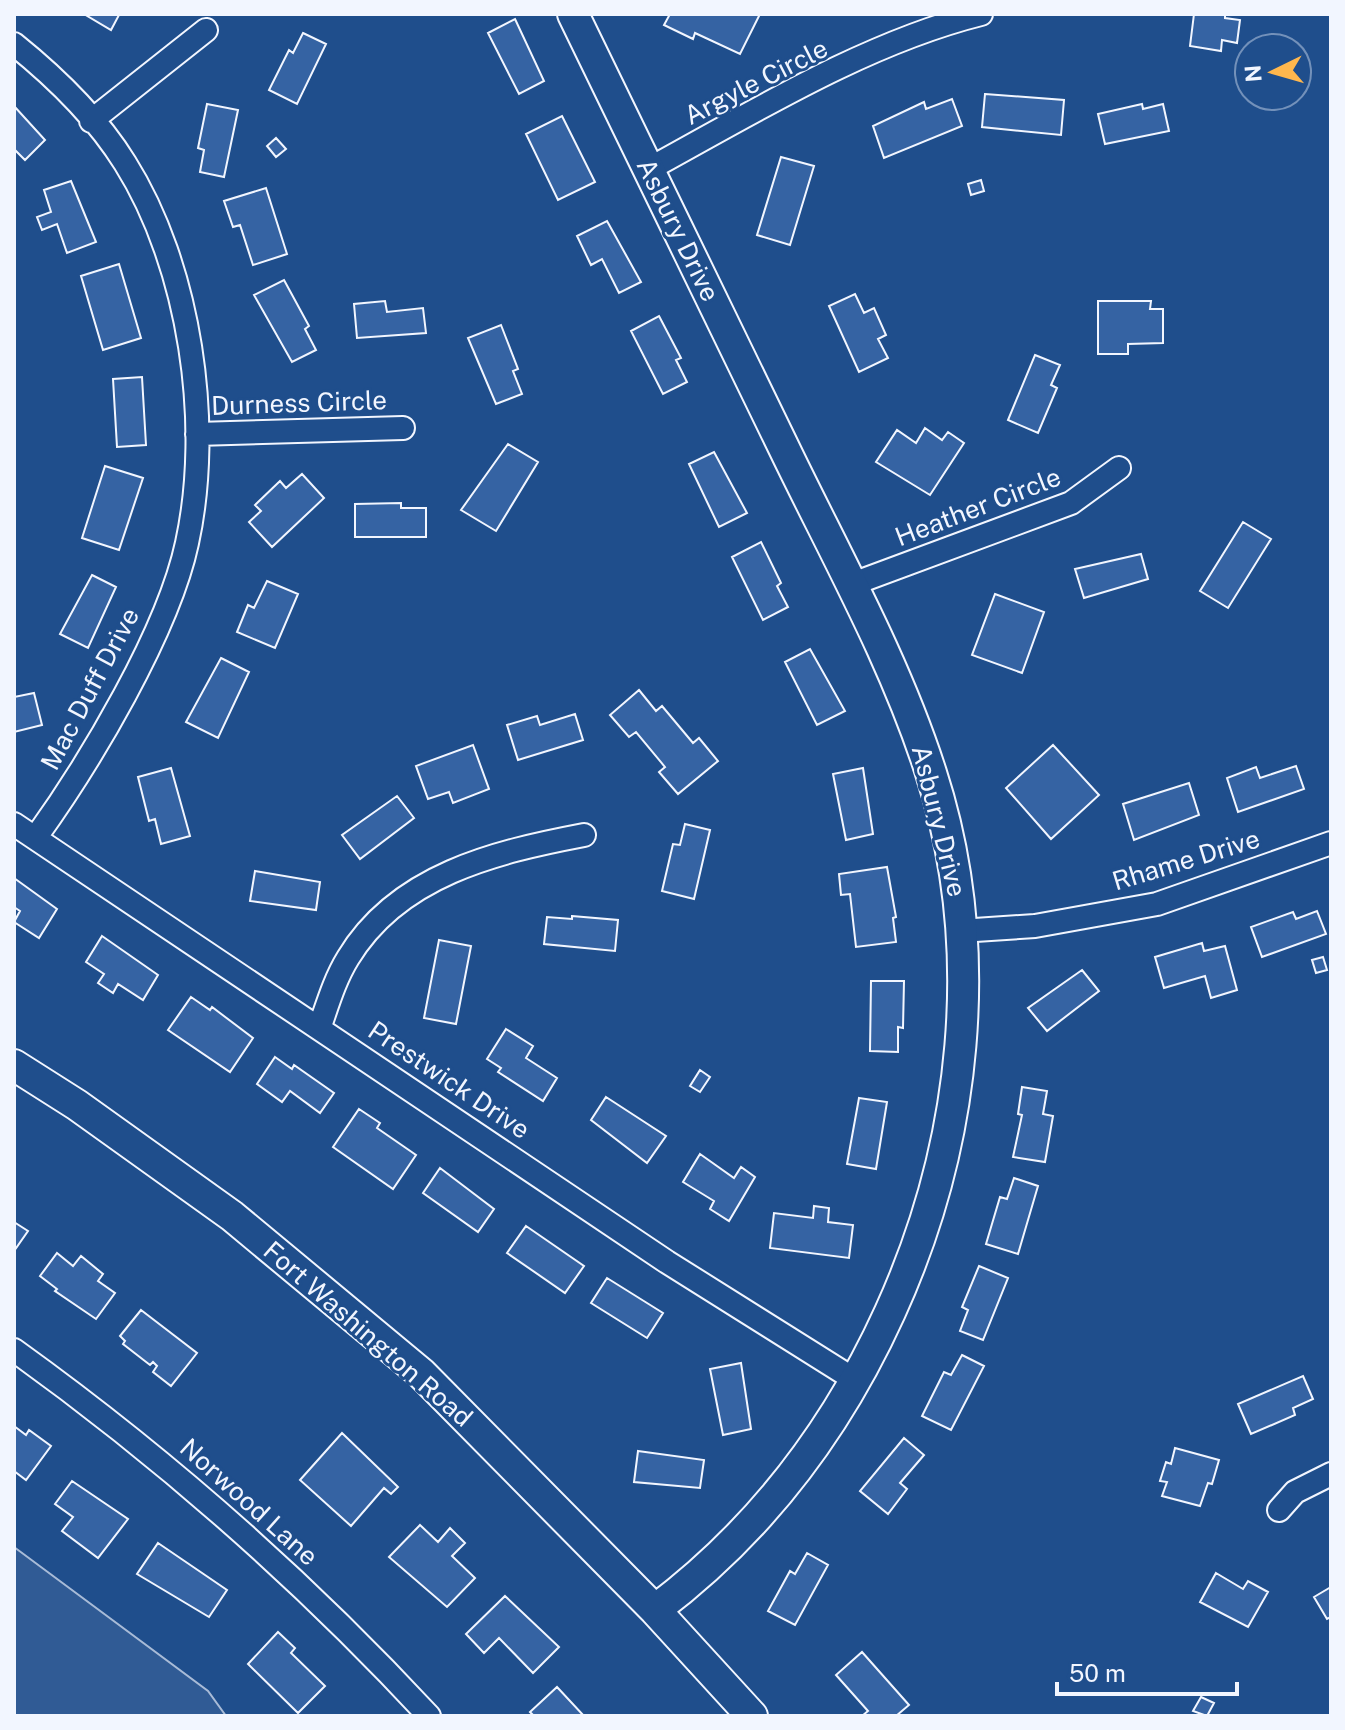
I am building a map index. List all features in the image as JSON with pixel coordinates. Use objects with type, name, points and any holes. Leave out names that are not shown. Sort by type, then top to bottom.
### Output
[{"type":"street","name":"Asbury Drive","points":[[573,14],[850,585],[915,727],[947,832],[960,931],[961,1063],[948,1136],[904,1282],[855,1380],[800,1469],[724,1555],[655,1610]]},
{"type":"street","name":"Argyle Circle","points":[[649,169],[787,94],[904,40],[981,14]]},
{"type":"street","points":[[91,121],[206,30]]},
{"type":"street","name":"Mac Duff Drive","points":[[14,44],[59,82],[124,160],[159,228],[171,264],[196,396],[195,490],[187,545],[151,642],[61,803],[36,837]]},
{"type":"street","name":"Durness Circle","points":[[197,434],[403,428]]},
{"type":"street","name":"Heather Circle","points":[[850,585],[1071,503],[1119,468]]},
{"type":"street","name":"Prestwick Drive","points":[[14,824],[320,1026],[667,1262],[855,1380]]},
{"type":"street","points":[[320,1026],[349,957],[405,896],[432,879],[469,864],[531,845],[584,835]]},
{"type":"street","name":"Rhame Drive","points":[[960,931],[1035,926],[1157,904],[1331,843]]},
{"type":"street","name":"Fort Washington Road","points":[[14,1065],[77,1105],[232,1216],[421,1373],[655,1610],[752,1716]]},
{"type":"street","name":"Norwood Lane","points":[[14,1350],[120,1427],[226,1516],[320,1604],[429,1716]]},
{"type":"street","points":[[1279,1510],[1295,1492],[1331,1474]]},
{"type":"shaded area","points":[[14,1547],[208,1691],[226,1716],[14,1716]]},
{"type":"building","points":[[84,14],[118,14],[119,15],[111,30]]},
{"type":"building","points":[[670,14],[760,14],[740,54],[695,33],[693,39],[664,25]]},
{"type":"building","points":[[1194,14],[1225,14],[1225,18],[1240,20],[1238,32],[1233,32],[1233,42],[1222,40],[1221,51],[1190,46]]},
{"type":"building","points":[[515,19],[544,81],[519,94],[488,33]]},
{"type":"building","points":[[303,33],[326,44],[297,104],[269,90],[289,50],[293,53]]},
{"type":"building","points":[[985,94],[1064,100],[1061,135],[982,127]]},
{"type":"building","points":[[952,99],[962,126],[884,158],[873,126],[924,102],[926,109]]},
{"type":"building","points":[[207,104],[238,110],[224,177],[200,172],[204,150],[198,148]]},
{"type":"building","points":[[1142,104],[1143,109],[1163,104],[1169,131],[1105,144],[1098,114]]},
{"type":"building","points":[[14,106],[45,140],[25,160],[14,149]]},
{"type":"building","points":[[562,116],[595,182],[558,200],[526,134]]},
{"type":"building","points":[[276,138],[286,149],[276,157],[267,146]]},
{"type":"building","points":[[781,157],[814,166],[790,245],[757,235]]},
{"type":"building","points":[[981,180],[984,191],[971,195],[968,184]]},
{"type":"building","points":[[71,181],[96,242],[67,253],[57,224],[42,230],[37,217],[51,212],[44,190]]},
{"type":"building","points":[[266,188],[287,254],[253,265],[240,225],[233,227],[224,201]]},
{"type":"building","points":[[607,221],[641,282],[619,293],[602,259],[591,265],[577,236]]},
{"type":"building","points":[[119,264],[141,338],[103,350],[81,276]]},
{"type":"building","points":[[284,280],[309,326],[305,329],[316,350],[292,362],[254,295]]},
{"type":"building","points":[[855,294],[864,313],[874,308],[886,335],[878,339],[888,358],[859,372],[829,306]]},
{"type":"building","points":[[385,301],[387,312],[423,308],[426,333],[357,338],[354,304]]},
{"type":"building","points":[[1098,301],[1151,301],[1150,309],[1163,309],[1163,343],[1128,344],[1128,354],[1098,354]]},
{"type":"building","points":[[659,316],[681,358],[676,360],[687,382],[663,394],[631,331]]},
{"type":"building","points":[[501,325],[518,369],[513,371],[522,394],[496,404],[468,338]]},
{"type":"building","points":[[1035,355],[1060,365],[1051,385],[1057,388],[1038,433],[1008,420]]},
{"type":"building","points":[[142,377],[146,445],[117,447],[113,379]]},
{"type":"building","points":[[925,428],[942,440],[948,432],[964,443],[930,495],[876,462],[897,430],[916,443]]},
{"type":"building","points":[[508,444],[538,462],[496,531],[461,510]]},
{"type":"building","points":[[714,452],[747,513],[719,527],[689,464]]},
{"type":"building","points":[[105,466],[143,478],[119,550],[82,538]]},
{"type":"building","points":[[302,474],[324,498],[272,547],[249,522],[261,511],[255,505],[280,481],[286,488]]},
{"type":"building","points":[[401,503],[401,508],[426,508],[426,537],[355,537],[355,504]]},
{"type":"building","points":[[1243,522],[1271,539],[1228,608],[1200,591]]},
{"type":"building","points":[[761,542],[781,583],[777,586],[788,607],[763,620],[732,557]]},
{"type":"building","points":[[1141,554],[1148,579],[1084,598],[1075,569]]},
{"type":"building","points":[[92,575],[116,587],[88,648],[60,634]]},
{"type":"building","points":[[267,581],[298,594],[275,648],[237,632],[248,605],[254,608]]},
{"type":"building","points":[[995,594],[1044,612],[1022,673],[972,655]]},
{"type":"building","points":[[810,649],[845,711],[817,725],[785,662]]},
{"type":"building","points":[[221,658],[249,672],[218,738],[186,722]]},
{"type":"building","points":[[639,690],[656,711],[662,706],[693,743],[699,738],[718,761],[678,794],[659,772],[665,767],[636,732],[629,737],[610,715]]},
{"type":"building","points":[[34,693],[42,725],[14,732],[14,697]]},
{"type":"building","points":[[575,714],[583,740],[518,760],[507,725],[537,716],[540,725]]},
{"type":"building","points":[[473,745],[489,789],[453,803],[449,792],[428,799],[416,766]]},
{"type":"building","points":[[1053,745],[1099,795],[1051,839],[1006,788]]},
{"type":"building","points":[[1053,745],[1099,795],[1051,839],[1006,788]]},
{"type":"building","points":[[1296,766],[1304,789],[1238,812],[1227,778],[1256,767],[1260,778]]},
{"type":"building","points":[[171,768],[190,836],[161,844],[155,819],[149,821],[138,777]]},
{"type":"building","points":[[863,768],[873,834],[846,840],[833,774]]},
{"type":"building","points":[[1189,783],[1199,815],[1134,840],[1123,804]]},
{"type":"building","points":[[397,796],[414,818],[360,859],[342,835]]},
{"type":"building","points":[[685,824],[710,830],[694,899],[662,891],[673,844],[680,845]]},
{"type":"building","points":[[887,867],[896,917],[893,918],[896,942],[856,947],[850,894],[841,895],[839,874]]},
{"type":"building","points":[[255,871],[320,882],[316,910],[250,901]]},
{"type":"building","points":[[14,878],[57,909],[39,938],[14,922],[20,911],[14,907]]},
{"type":"building","points":[[1317,911],[1326,934],[1262,957],[1251,927],[1293,912],[1296,919]]},
{"type":"building","points":[[572,916],[618,920],[615,951],[544,944],[547,917],[572,919]]},
{"type":"building","points":[[102,936],[158,975],[143,1000],[118,984],[113,993],[98,983],[104,974],[86,962]]},
{"type":"building","points":[[439,940],[471,946],[456,1024],[424,1018]]},
{"type":"building","points":[[1202,943],[1204,951],[1225,946],[1237,990],[1211,998],[1205,976],[1164,988],[1155,957]]},
{"type":"building","points":[[1323,957],[1327,970],[1316,973],[1312,960]]},
{"type":"building","points":[[1082,970],[1099,991],[1047,1031],[1028,1008]]},
{"type":"building","points":[[871,981],[904,981],[903,1028],[898,1027],[898,1052],[870,1051]]},
{"type":"building","points":[[191,997],[210,1010],[212,1007],[253,1038],[230,1072],[168,1030]]},
{"type":"building","points":[[506,1029],[533,1046],[526,1058],[557,1078],[543,1101],[498,1072],[501,1068],[487,1059]]},
{"type":"building","points":[[275,1057],[292,1069],[294,1065],[334,1093],[320,1113],[290,1091],[282,1102],[257,1084]]},
{"type":"building","points":[[700,1070],[710,1077],[700,1092],[690,1086]]},
{"type":"building","points":[[1022,1087],[1047,1091],[1043,1114],[1053,1116],[1045,1162],[1013,1157],[1022,1115],[1018,1114]]},
{"type":"building","points":[[606,1097],[666,1136],[647,1163],[591,1120]]},
{"type":"building","points":[[859,1098],[887,1102],[876,1169],[847,1164]]},
{"type":"building","points":[[359,1109],[380,1123],[377,1128],[416,1155],[393,1189],[333,1147]]},
{"type":"building","points":[[700,1154],[734,1178],[741,1167],[755,1177],[729,1221],[710,1209],[714,1201],[683,1182]]},
{"type":"building","points":[[440,1168],[494,1209],[478,1232],[423,1193]]},
{"type":"building","points":[[1014,1178],[1038,1186],[1018,1254],[986,1244],[1000,1197],[1007,1199]]},
{"type":"building","points":[[814,1206],[829,1208],[828,1222],[853,1225],[849,1258],[770,1248],[774,1213],[813,1218]]},
{"type":"building","points":[[14,1222],[28,1231],[14,1251]]},
{"type":"building","points":[[526,1226],[584,1266],[565,1293],[507,1253]]},
{"type":"building","points":[[57,1253],[73,1266],[81,1256],[103,1274],[98,1281],[115,1293],[96,1319],[55,1291],[57,1289],[40,1276]]},
{"type":"building","points":[[979,1266],[1008,1278],[983,1340],[960,1331],[968,1310],[962,1307]]},
{"type":"building","points":[[607,1278],[663,1313],[647,1338],[591,1303]]},
{"type":"building","points":[[141,1310],[197,1353],[171,1386],[153,1372],[157,1366],[153,1362],[150,1365],[123,1344],[125,1341],[120,1336]]},
{"type":"building","points":[[962,1355],[984,1366],[951,1430],[922,1416],[944,1372],[951,1375]]},
{"type":"building","points":[[741,1363],[751,1429],[723,1435],[710,1369]]},
{"type":"building","points":[[1303,1376],[1313,1399],[1293,1408],[1295,1415],[1251,1434],[1238,1404]]},
{"type":"building","points":[[14,1426],[26,1435],[29,1430],[51,1446],[26,1480],[14,1471]]},
{"type":"building","points":[[342,1433],[398,1487],[391,1494],[384,1488],[351,1526],[300,1480]]},
{"type":"building","points":[[904,1438],[924,1455],[900,1483],[907,1489],[888,1514],[860,1491]]},
{"type":"building","points":[[1175,1448],[1219,1460],[1212,1484],[1208,1483],[1200,1506],[1162,1496],[1167,1482],[1160,1481],[1166,1462],[1171,1464]]},
{"type":"building","points":[[638,1451],[704,1460],[700,1488],[634,1482]]},
{"type":"building","points":[[72,1481],[128,1519],[98,1558],[62,1531],[73,1517],[55,1504]]},
{"type":"building","points":[[420,1525],[438,1542],[450,1528],[465,1543],[452,1556],[475,1578],[447,1607],[389,1557]]},
{"type":"building","points":[[158,1543],[227,1590],[209,1617],[137,1574]]},
{"type":"building","points":[[807,1553],[828,1565],[795,1625],[768,1611],[790,1571],[795,1574]]},
{"type":"building","points":[[1216,1573],[1243,1589],[1248,1581],[1268,1592],[1248,1627],[1200,1602]]},
{"type":"building","points":[[1331,1587],[1331,1617],[1327,1619],[1314,1597]]},
{"type":"building","points":[[505,1596],[559,1647],[533,1673],[499,1638],[484,1653],[466,1634]]},
{"type":"building","points":[[278,1632],[295,1648],[291,1653],[325,1686],[298,1713],[248,1664]]},
{"type":"building","points":[[862,1652],[909,1705],[896,1716],[862,1716],[868,1711],[836,1675]]},
{"type":"building","points":[[557,1687],[584,1716],[534,1716],[530,1712]]},
{"type":"building","points":[[1201,1697],[1214,1703],[1207,1716],[1193,1711]]}]
